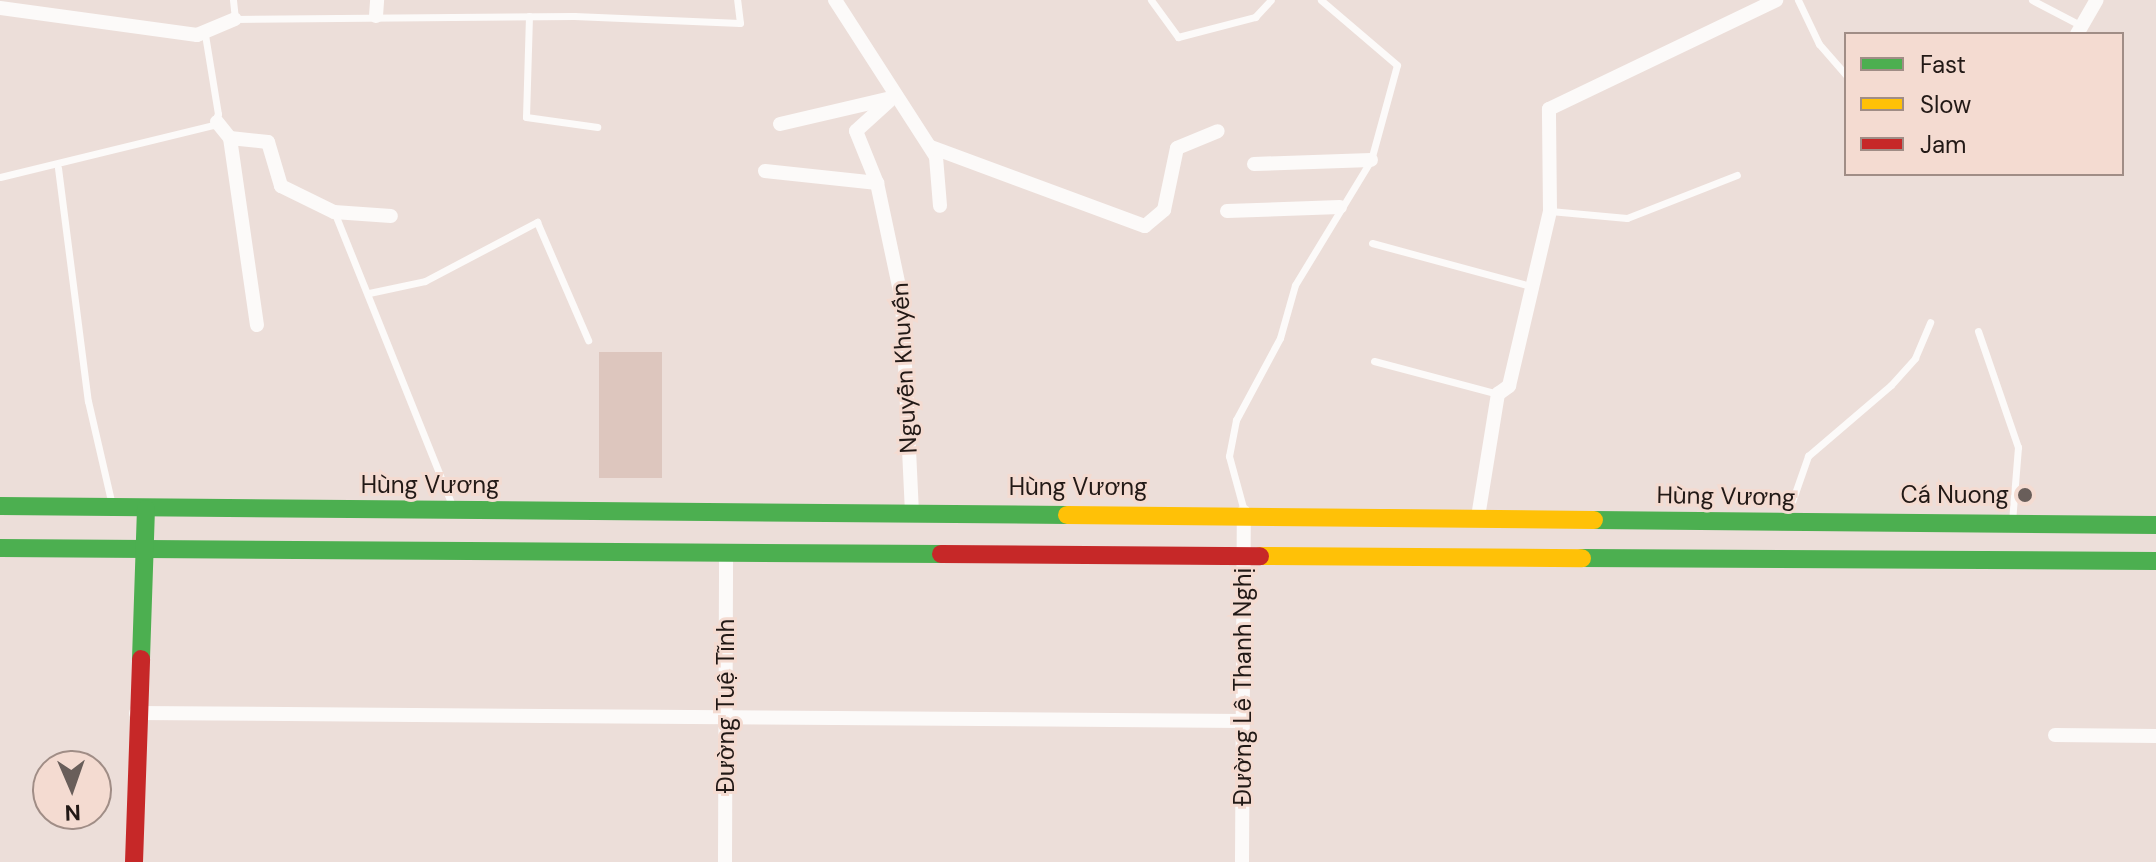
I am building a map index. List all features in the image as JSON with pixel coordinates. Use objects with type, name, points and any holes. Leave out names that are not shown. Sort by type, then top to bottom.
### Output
[{"type":"main road","name":"Hùng Vương","points":[[0,506],[113,509],[1244,511],[1478,517],[2156,525]]},
{"type":"main road","points":[[134,862],[136,713],[148,551],[146,509]]},
{"type":"main road","points":[[1781,560],[1784,521]]},
{"type":"main road","points":[[0,548],[726,551],[1243,558],[2156,561]]},
{"type":"street","points":[[376,16],[377,0]]},
{"type":"street","points":[[835,0],[892,98],[931,147],[940,206]]},
{"type":"street","points":[[1478,517],[1498,394],[1509,386],[1536,288],[1550,211],[1549,109],[1776,0]]},
{"type":"street","points":[[2079,30],[2097,0]]},
{"type":"street","points":[[0,8],[205,35],[235,19]]},
{"type":"street","points":[[780,124],[892,98]]},
{"type":"street","name":"Nguyễn Khuyến","points":[[892,98],[856,131],[891,224],[912,511]]},
{"type":"street","points":[[217,122],[230,138],[257,325]]},
{"type":"street","points":[[931,147],[1145,226],[1164,210],[1177,148],[1218,131]]},
{"type":"street","points":[[230,138],[268,142],[281,186],[334,212],[391,216]]},
{"type":"street","points":[[1254,164],[1371,160]]},
{"type":"street","points":[[765,171],[877,183]]},
{"type":"street","points":[[1227,211],[1340,207]]},
{"type":"street","name":"Đường Lê Thanh Nghị","points":[[1242,862],[1244,511]]},
{"type":"street","name":"Đường Tuệ Tĩnh","points":[[725,862],[726,551]]},
{"type":"street","points":[[136,713],[1242,721]]},
{"type":"street","points":[[2055,735],[2156,736]]},
{"type":"lane","points":[[233,0],[235,19],[529,16],[740,23],[737,0]]},
{"type":"lane","points":[[1151,0],[1178,37],[1255,17],[1271,0]]},
{"type":"lane","points":[[1244,511],[1229,456],[1236,420],[1280,338],[1295,285],[1371,160],[1395,58],[1321,0]]},
{"type":"lane","points":[[1798,0],[1819,44],[1844,73]]},
{"type":"lane","points":[[2032,0],[2079,30]]},
{"type":"lane","points":[[529,16],[526,117],[597,127]]},
{"type":"lane","points":[[0,177],[58,168],[217,122],[205,35]]},
{"type":"lane","points":[[58,168],[88,401],[113,509]]},
{"type":"lane","points":[[1550,211],[1627,218],[1737,175]]},
{"type":"lane","points":[[334,212],[454,509]]},
{"type":"lane","points":[[369,293],[425,281],[537,222],[588,340]]},
{"type":"lane","points":[[1372,243],[1536,288]]},
{"type":"lane","points":[[1784,521],[1808,456],[1891,385],[1915,358],[1930,322]]},
{"type":"lane","points":[[1978,331],[2018,447],[2012,523]]},
{"type":"lane","points":[[1374,361],[1498,394]]},
{"type":"building","points":[[599,352],[662,352],[662,478],[599,478]]},
{"type":"traffic: fast","points":[[0,506],[1067,515]]},
{"type":"traffic: fast","points":[[141,659],[146,509]]},
{"type":"traffic: fast","points":[[1594,520],[2156,525]]},
{"type":"traffic: fast","points":[[0,548],[941,554]]},
{"type":"traffic: fast","points":[[1582,558],[2156,561]]},
{"type":"traffic: slow","points":[[1067,515],[1594,520]]},
{"type":"traffic: slow","points":[[1260,556],[1582,558]]},
{"type":"traffic: jam","points":[[941,554],[1260,556]]},
{"type":"traffic: jam","points":[[134,862],[141,659]]},
{"type":"place","name":"Cá Nuong","points":[[2025,495]]}]
